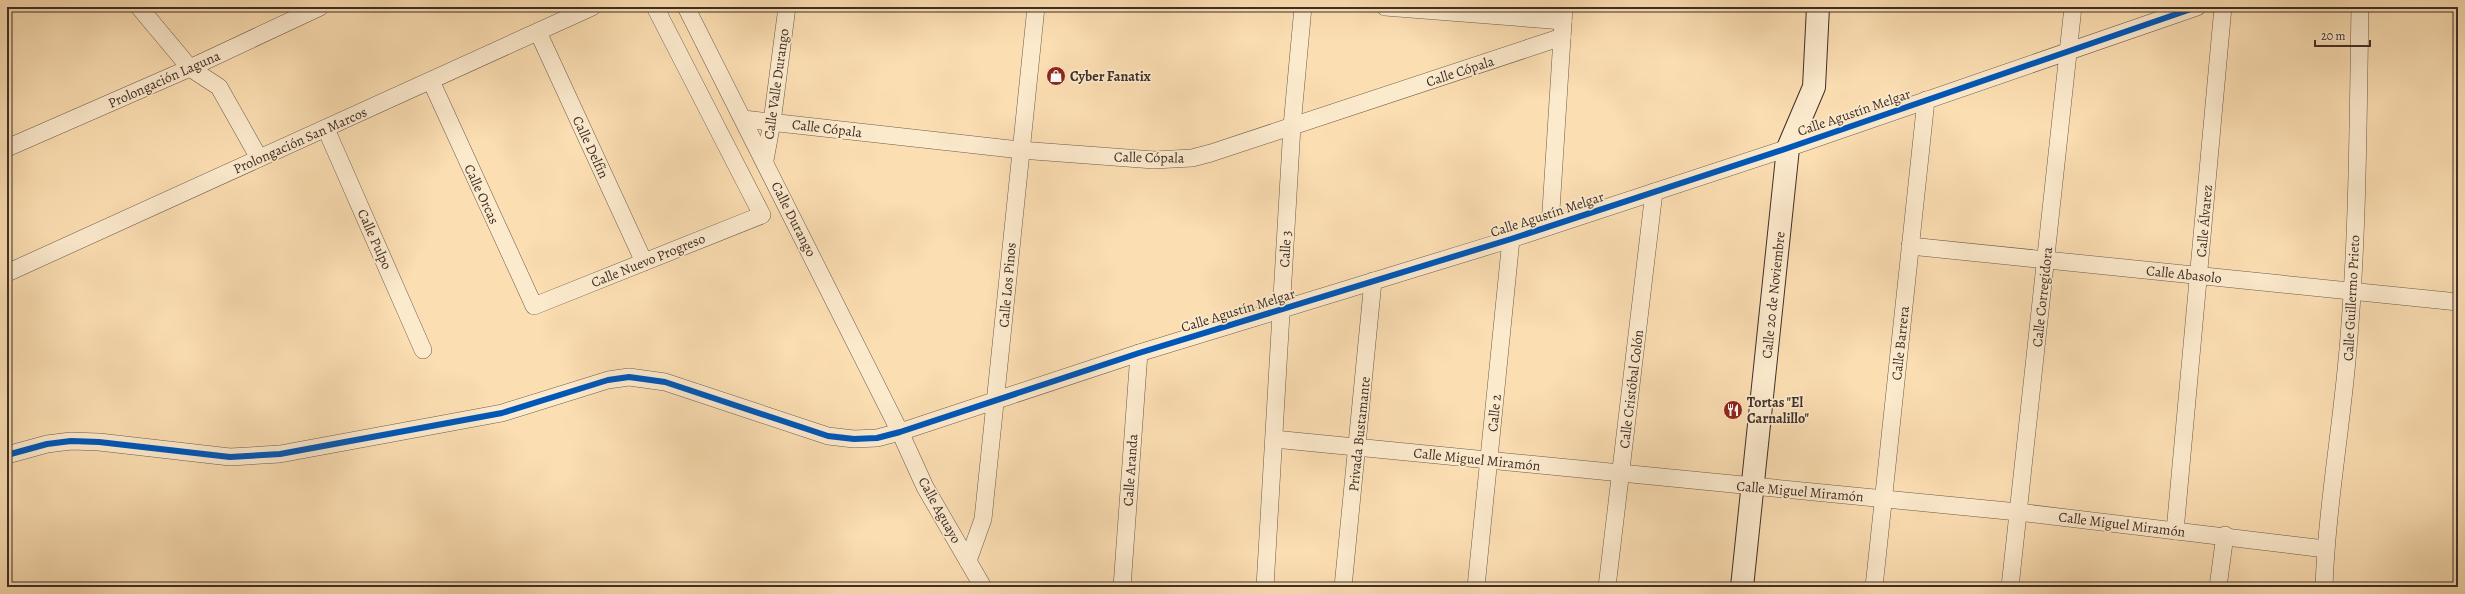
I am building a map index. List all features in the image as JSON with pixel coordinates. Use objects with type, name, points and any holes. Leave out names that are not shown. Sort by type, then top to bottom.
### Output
[{"type":"street","points":[[139,7],[190,68],[219,87],[259,158]]},
{"type":"street","name":"Prolongación Laguna","points":[[7,148],[190,68],[320,7]]},
{"type":"street","name":"Prolongación San Marcos","points":[[7,273],[592,7]]},
{"type":"street","name":"Calle Nuevo Progreso","points":[[534,306],[762,215],[655,7]]},
{"type":"street","name":"Calle Durango","points":[[686,7],[765,160],[900,432]]},
{"type":"street","name":"Calle Valle Durango","points":[[765,160],[772,122],[787,7]]},
{"type":"street","name":"Calle Los Pinos","points":[[968,561],[983,519],[997,402],[1020,150],[1036,7]]},
{"type":"street","name":"Calle 3","points":[[1265,587],[1292,126],[1303,7]]},
{"type":"street","points":[[1385,7],[1563,22],[1550,226]]},
{"type":"street","name":"Calle 20 de Noviembre","points":[[1742,587],[1754,486],[1788,148],[1814,87],[1818,7]]},
{"type":"street","name":"Calle Corregidora","points":[[2010,587],[2073,7]]},
{"type":"street","name":"Calle Agustín Melgar","points":[[7,455],[47,444],[71,441],[99,442],[230,456],[280,454],[502,413],[608,380],[629,377],[647,378],[665,382],[828,436],[854,439],[877,438],[997,402],[1139,353],[1512,239],[1788,148],[2197,7]]},
{"type":"street","name":"Calle Álvarez","points":[[2175,531],[2223,7]]},
{"type":"street","name":"Calle Guillermo Prieto","points":[[2324,587],[2325,549],[2348,352],[2353,290],[2360,7]]},
{"type":"street","name":"Calle Cópala","points":[[744,119],[1020,150],[1154,160],[1176,160],[1211,153],[1292,126],[1563,22]]},
{"type":"street","name":"Calle Delfín","points":[[538,32],[644,262]]},
{"type":"street","name":"Calle Orcas","points":[[431,81],[534,306]]},
{"type":"street","name":"Calle Barrera","points":[[1874,587],[1926,100]]},
{"type":"street","name":"Calle Pulpo","points":[[326,129],[423,350]]},
{"type":"street","name":"Calle Cristóbal Colón","points":[[1607,587],[1654,192]]},
{"type":"street","name":"Calle 2","points":[[1476,587],[1512,239]]},
{"type":"street","name":"Calle Abasolo","points":[[1910,246],[2199,276],[2353,290],[2458,302]]},
{"type":"street","name":"Privada Bustamante","points":[[1343,587],[1358,447],[1373,281]]},
{"type":"street","name":"Calle Aranda","points":[[1122,587],[1139,353]]},
{"type":"street","name":"Calle Aguayo","points":[[900,432],[926,487],[983,587]]},
{"type":"street","name":"Calle Miguel Miramón","points":[[1274,439],[2018,512],[2175,531],[2224,535],[2325,549]]},
{"type":"street","points":[[2218,587],[2224,535]]},
{"type":"cycle path","points":[[7,455],[47,444],[71,441],[99,442],[230,457],[280,454],[502,413],[608,380],[629,377],[665,382],[828,436],[854,439],[877,438],[900,432],[1139,353],[1511,239],[1788,148],[2197,7]]},
{"type":"place","name":"Cyber Fanatix","points":[[1056,76]]},
{"type":"place","name":"Tortas \"El Carnalillo\"","points":[[1733,410]]}]
